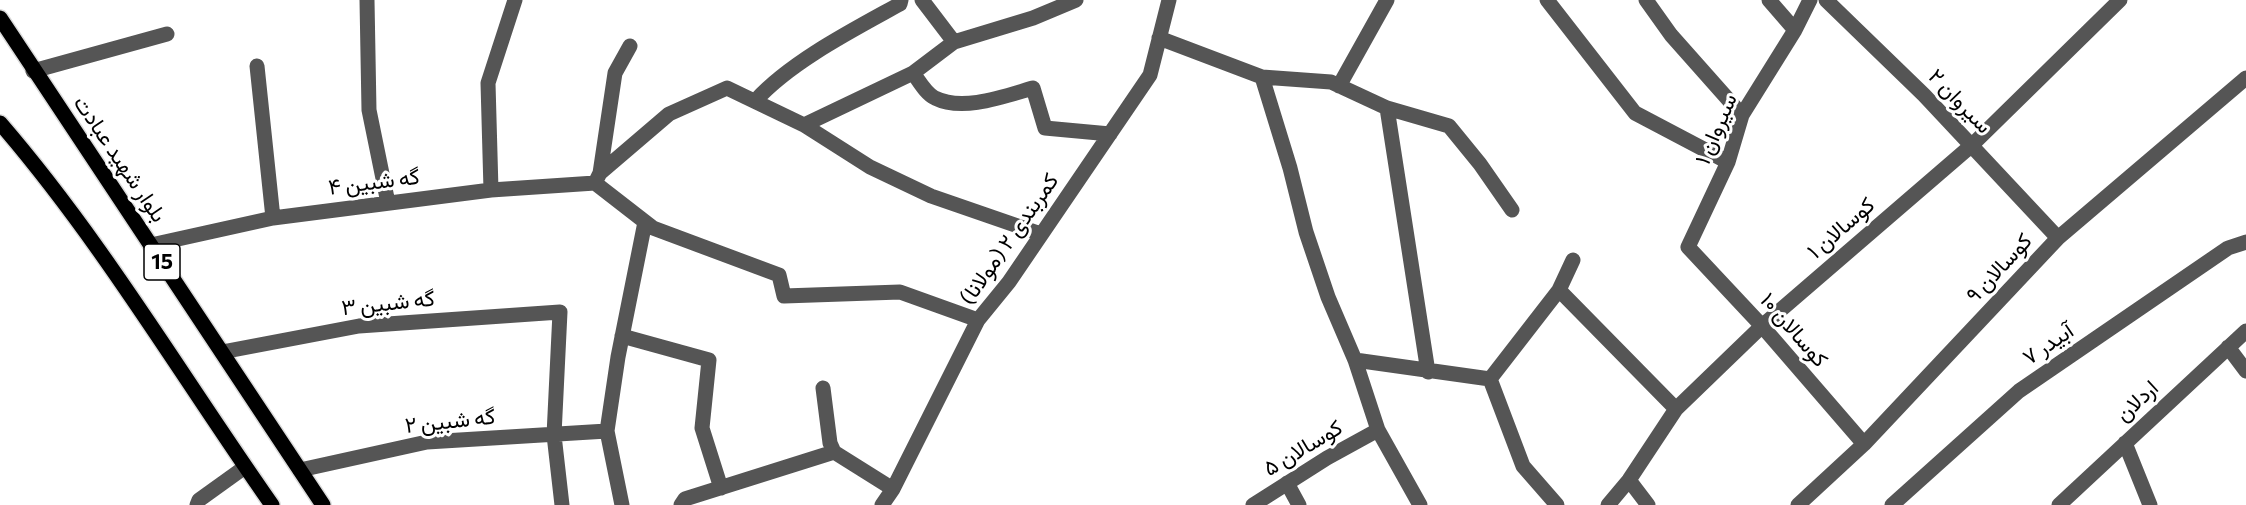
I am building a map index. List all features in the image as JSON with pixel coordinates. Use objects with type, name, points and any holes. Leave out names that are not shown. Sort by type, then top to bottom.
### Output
[{"type":"main road","name":"بلوار شهید عبادت","points":[[0,18],[323,505]]},
{"type":"main road","name":"15","points":[[0,123],[41,170],[104,258],[272,505]]},
{"type":"street","points":[[367,0],[369,110],[388,203]]},
{"type":"street","points":[[491,190],[488,83],[515,0]]},
{"type":"street","points":[[922,0],[954,42]]},
{"type":"street","points":[[804,125],[913,73],[954,42],[1045,6],[1076,0]]},
{"type":"street","name":"کمربندی ۲ (مولانا)","points":[[882,505],[978,320],[1009,282],[1150,75],[1168,0]]},
{"type":"street","points":[[1339,86],[1387,0]]},
{"type":"street","points":[[1547,0],[1635,113],[1728,162]]},
{"type":"street","points":[[1646,0],[1671,35],[1742,115]]},
{"type":"street","points":[[1769,0],[1795,30]]},
{"type":"street","name":"سیروان ۱","points":[[1688,247],[1728,162],[1742,115],[1795,30],[1810,0]]},
{"type":"street","name":"سیروان ۲","points":[[1826,0],[1972,144],[2058,238]]},
{"type":"street","name":"کوسالان ۱","points":[[1608,505],[1629,480],[1676,409],[1762,326],[1972,144],[2120,0]]},
{"type":"street","points":[[756,100],[772,82],[899,1]]},
{"type":"street","points":[[33,71],[167,34]]},
{"type":"street","points":[[1159,38],[1262,77],[1331,82],[1387,108],[1449,126],[1480,164],[1512,210]]},
{"type":"street","points":[[597,178],[615,73],[630,45]]},
{"type":"street","points":[[257,66],[273,218]]},
{"type":"street","points":[[913,73],[933,97],[948,102],[981,102],[1033,88],[1045,128],[1110,134]]},
{"type":"street","points":[[1262,77],[1290,168],[1306,232],[1328,297],[1355,360],[1378,430],[1420,505]]},
{"type":"street","name":"کوسالان ۹","points":[[1798,505],[1864,444],[2058,238],[2246,78]]},
{"type":"street","points":[[597,178],[669,114],[727,88],[804,125],[870,167],[931,196],[1041,234]]},
{"type":"street","points":[[1387,108],[1428,372]]},
{"type":"street","points":[[597,178],[653,228],[779,275],[784,296],[900,292],[978,320]]},
{"type":"street","name":"گه شبین ۴","points":[[151,245],[273,218],[597,178]]},
{"type":"street","points":[[622,505],[607,431],[622,336],[645,222]]},
{"type":"street","name":"آبیدر ۷","points":[[1892,505],[2019,391],[2228,248],[2246,242]]},
{"type":"street","name":"کوسالان ۱۰","points":[[1688,247],[1762,326],[1864,444]]},
{"type":"street","points":[[1490,379],[1559,290],[1573,260]]},
{"type":"street","points":[[1559,290],[1676,409]]},
{"type":"street","name":"گه شبین ۳","points":[[222,352],[359,326],[560,312],[554,435]]},
{"type":"street","name":"اردلان","points":[[2059,505],[2246,331]]},
{"type":"street","points":[[622,336],[709,360],[702,428],[721,489]]},
{"type":"street","points":[[2228,347],[2246,371]]},
{"type":"street","points":[[1355,360],[1490,379]]},
{"type":"street","points":[[1490,379],[1523,466],[1557,505]]},
{"type":"street","points":[[822,388],[830,443],[834,452],[892,489]]},
{"type":"street","name":"کوسالان ۵","points":[[1253,505],[1327,458],[1378,430]]},
{"type":"street","name":"گه شبین ۲","points":[[300,470],[427,442],[607,431]]},
{"type":"street","points":[[554,435],[562,505]]},
{"type":"street","points":[[2126,443],[2151,505]]},
{"type":"street","points":[[681,505],[685,499],[834,452]]},
{"type":"street","points":[[195,504],[245,466]]},
{"type":"street","points":[[1629,480],[1648,505]]},
{"type":"street","points":[[1287,483],[1299,505]]}]
